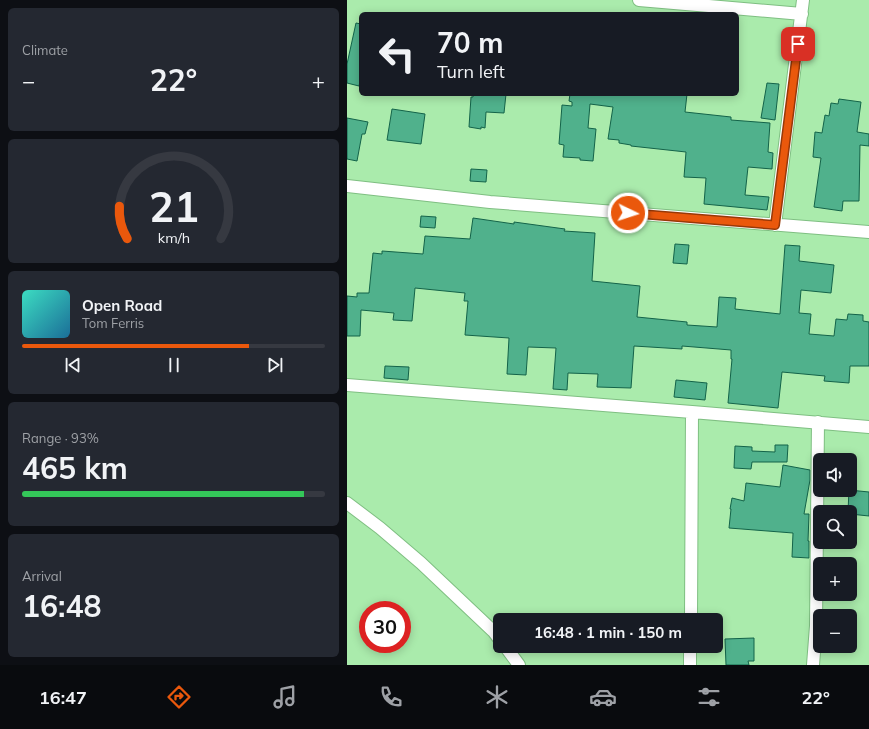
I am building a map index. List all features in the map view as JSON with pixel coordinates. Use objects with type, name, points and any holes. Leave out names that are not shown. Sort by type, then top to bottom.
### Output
[{"type":"street","points":[[639,0],[802,14]]},
{"type":"street","points":[[775,225],[803,0]]},
{"type":"street","points":[[347,186],[490,202],[869,232]]},
{"type":"street","points":[[347,385],[869,427]]},
{"type":"street","points":[[691,613],[692,412]]},
{"type":"street","points":[[813,665],[816,626],[818,422]]},
{"type":"street","points":[[347,503],[380,528],[421,563],[493,631]]},
{"type":"street","points":[[510,653],[519,665]]},
{"type":"street","points":[[690,665],[691,653]]},
{"type":"building","points":[[356,23],[359,24],[359,86],[347,83],[347,64]]},
{"type":"building","points":[[767,83],[779,84],[775,120],[761,118]]},
{"type":"building","points":[[506,96],[504,113],[486,112],[485,128],[481,127],[481,129],[469,127],[471,97]]},
{"type":"building","points":[[570,96],[687,96],[685,112],[731,117],[731,120],[770,123],[768,152],[773,153],[772,169],[748,167],[745,195],[769,197],[767,210],[704,204],[706,178],[684,177],[686,152],[631,146],[619,143],[619,140],[608,139],[613,107],[590,104],[588,128],[596,129],[593,161],[580,160],[580,158],[563,157],[564,145],[559,144],[562,105],[572,106],[572,102],[569,101]]},
{"type":"building","points":[[839,99],[861,102],[857,132],[869,134],[869,146],[860,145],[859,201],[843,201],[842,211],[814,207],[821,158],[813,157],[815,132],[822,133],[825,115],[829,116],[831,103],[838,104]]},
{"type":"building","points":[[392,109],[425,114],[421,144],[387,140]]},
{"type":"building","points":[[347,118],[368,122],[365,134],[362,134],[357,161],[347,159]]},
{"type":"building","points":[[471,169],[487,170],[486,182],[470,181]]},
{"type":"building","points":[[421,216],[436,217],[435,228],[420,227]]},
{"type":"building","points":[[473,218],[565,229],[564,231],[595,233],[592,281],[640,286],[637,317],[687,322],[687,325],[717,327],[719,297],[736,298],[735,309],[780,314],[785,245],[800,246],[799,261],[834,265],[831,293],[801,290],[799,313],[811,314],[809,334],[834,336],[836,319],[847,320],[848,314],[863,315],[863,321],[869,322],[869,366],[850,366],[849,383],[824,381],[825,376],[782,372],[778,408],[728,403],[732,359],[731,350],[682,346],[682,349],[634,346],[631,388],[597,387],[598,374],[568,373],[567,390],[553,389],[556,348],[528,347],[526,375],[507,374],[509,338],[465,335],[468,301],[464,301],[465,293],[415,288],[412,321],[393,320],[394,313],[361,310],[360,336],[347,336],[347,296],[357,297],[357,293],[369,293],[373,253],[382,254],[382,251],[423,254],[425,236],[470,239]]},
{"type":"building","points":[[675,244],[689,245],[687,264],[673,263]]},
{"type":"building","points":[[385,366],[409,367],[408,380],[384,378]]},
{"type":"building","points":[[676,380],[707,383],[705,400],[674,397]]},
{"type":"building","points":[[775,445],[788,445],[787,462],[752,462],[751,469],[734,468],[735,446],[752,447],[752,451],[775,452]]},
{"type":"building","points":[[783,465],[810,470],[810,480],[804,514],[809,514],[809,558],[792,557],[793,533],[729,528],[732,498],[744,501],[746,483],[780,487]]},
{"type":"building","points":[[857,491],[869,492],[869,516],[857,515],[857,505],[848,505],[849,497],[857,497]]},
{"type":"building","points":[[754,638],[754,661],[748,661],[749,665],[726,665],[725,639]]},
{"type":"route","points":[[628,213],[775,225],[798,44]]}]
